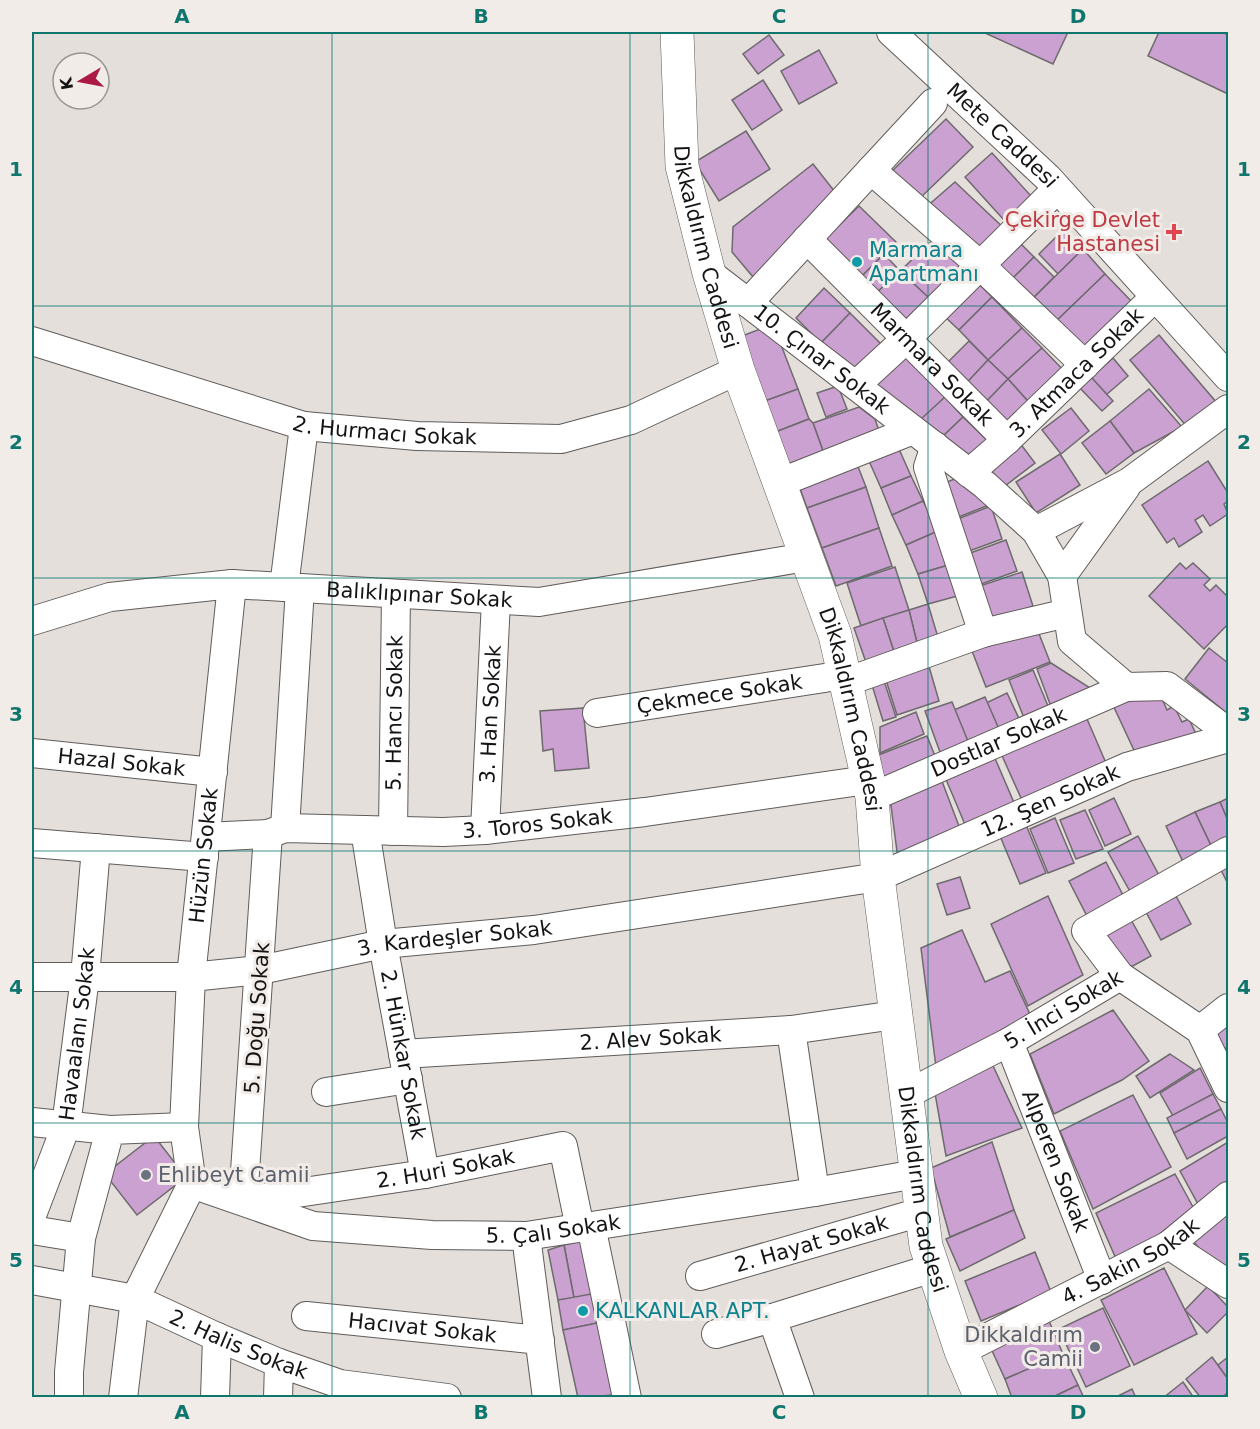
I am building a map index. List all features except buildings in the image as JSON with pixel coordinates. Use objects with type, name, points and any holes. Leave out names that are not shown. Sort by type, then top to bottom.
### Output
[{"type":"main road","name":"Dikkaldırım Caddesi","points":[[677,32],[682,166],[709,273],[738,370],[835,635],[869,789],[895,1015],[926,1246],[961,1351],[981,1398]]},
{"type":"street","name":"Mete Caddesi","points":[[891,32],[1048,178],[1228,377]]},
{"type":"street","points":[[748,303],[933,103]]},
{"type":"street","points":[[871,170],[980,265],[1084,365]]},
{"type":"street","points":[[856,385],[905,340],[1048,198]]},
{"type":"street","name":"Marmara Sokak","points":[[807,239],[1007,440]]},
{"type":"street","name":"10. Çınar Sokak","points":[[709,273],[985,485],[1036,531],[1062,576],[1072,641],[1126,687]]},
{"type":"street","name":"3. Atmaca Sokak","points":[[969,473],[1007,440],[1155,297]]},
{"type":"street","name":"2. Hurmacı Sokak","points":[[32,341],[304,426],[417,436],[561,439],[631,420],[738,370]]},
{"type":"street","points":[[1036,531],[1129,482],[1228,409]]},
{"type":"street","name":"5. Doğu Sokak","points":[[243,1202],[260,970],[277,831],[304,426]]},
{"type":"street","points":[[779,483],[924,438],[928,467],[983,633]]},
{"type":"street","points":[[1062,576],[1129,482]]},
{"type":"street","name":"Balıklıpınar Sokak","points":[[32,621],[110,597],[232,584],[538,602],[806,557]]},
{"type":"street","name":"Hüzün Sokak","points":[[192,1185],[184,1128],[191,977],[232,584]]},
{"type":"street","name":"5. Hancı Sokak","points":[[393,831],[396,594]]},
{"type":"street","name":"3. Han Sokak","points":[[485,830],[496,600]]},
{"type":"street","points":[[845,678],[983,633],[1067,613]]},
{"type":"street","name":"Çekmece Sokak","points":[[597,713],[845,678]]},
{"type":"street","points":[[1126,687],[1167,686],[1228,732]]},
{"type":"street","name":"Dostlar Sokak","points":[[869,789],[1126,687]]},
{"type":"street","name":"12. Şen Sokak","points":[[878,877],[1127,767],[1228,732]]},
{"type":"street","name":"Hazal Sokak","points":[[32,753],[213,772]]},
{"type":"street","name":"3. Toros Sokak","points":[[32,843],[96,848],[205,847],[277,831],[485,830],[869,789]]},
{"type":"street","name":"2. Hünkar Sokak","points":[[365,830],[383,944],[425,1174]]},
{"type":"street","name":"Havaalanı Sokak","points":[[32,1215],[66,1126],[85,977],[96,848]]},
{"type":"street","name":"5. İnci Sokak","points":[[907,1094],[1009,1042],[1120,976],[1086,931],[1228,851]]},
{"type":"street","name":"3. Kardeşler Sokak","points":[[32,978],[191,977],[260,970],[383,944],[534,930],[878,877]]},
{"type":"street","points":[[1120,976],[1200,1030],[1228,1088]]},
{"type":"street","points":[[1200,1030],[1228,1008]]},
{"type":"street","name":"2. Alev Sokak","points":[[326,1092],[405,1067],[790,1030],[895,1015]]},
{"type":"street","points":[[790,1030],[815,1192]]},
{"type":"street","name":"Alperen Sokak","points":[[1009,1042],[1102,1280]]},
{"type":"street","points":[[32,1122],[110,1130],[184,1128]]},
{"type":"street","points":[[69,1398],[69,1372],[81,1238],[110,1130]]},
{"type":"street","name":"2. Huri Sokak","points":[[243,1202],[425,1174],[563,1146],[585,1227]]},
{"type":"street","name":"5. Çalı Sokak","points":[[192,1185],[313,1226],[432,1235],[526,1236],[815,1192],[916,1174]]},
{"type":"street","points":[[123,1398],[135,1299],[192,1185]]},
{"type":"street","name":"4. Sakin Sokak","points":[[961,1351],[1169,1245],[1228,1196]]},
{"type":"street","name":"2. Hayat Sokak","points":[[700,1276],[921,1212]]},
{"type":"street","points":[[585,1227],[627,1398]]},
{"type":"street","points":[[32,1230],[81,1238]]},
{"type":"street","points":[[526,1236],[547,1398]]},
{"type":"street","points":[[1169,1245],[1227,1280]]},
{"type":"street","points":[[716,1334],[933,1268]]},
{"type":"street","name":"2. Halis Sokak","points":[[32,1280],[135,1299],[217,1338],[340,1384],[447,1398]]},
{"type":"street","name":"Hacıvat Sokak","points":[[306,1316],[540,1341]]},
{"type":"street","points":[[772,1318],[800,1398]]},
{"type":"street","points":[[215,1398],[217,1338]]},
{"type":"street","points":[[278,1398],[279,1363]]},
{"type":"place","name":"Çekirge Devlet Hastanesi","points":[[1174,232]]},
{"type":"place","name":"Marmara Apartmanı","points":[[857,262]]},
{"type":"place","name":"Ehlibeyt Camii","points":[[146,1175]]},
{"type":"place","name":"KALKANLAR APT.","points":[[583,1311]]},
{"type":"place","name":"Dikkaldırım Camii","points":[[1095,1347]]}]
